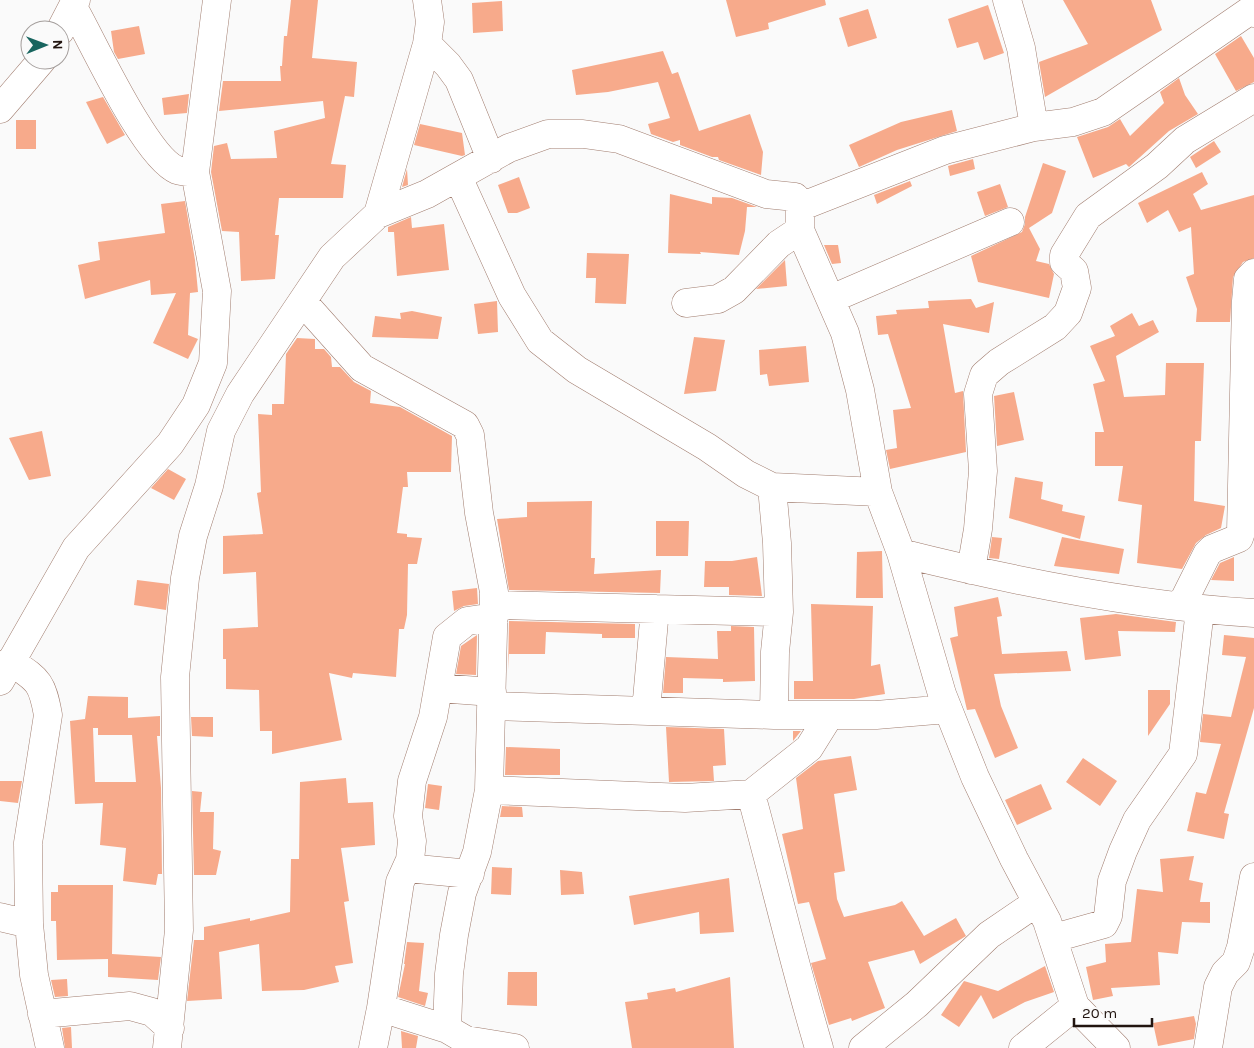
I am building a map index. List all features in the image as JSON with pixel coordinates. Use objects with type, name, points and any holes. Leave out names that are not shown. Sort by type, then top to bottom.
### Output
[{"type":"street","points":[[50,1048],[34,975],[29,924],[28,842],[48,715],[44,694],[37,680],[5,671],[76,548],[170,444],[196,405],[212,363],[217,291],[196,172],[217,0]]},
{"type":"street","points":[[378,214],[427,44],[430,22],[426,0]]},
{"type":"street","points":[[1008,0],[1019,40],[1034,127]]},
{"type":"street","points":[[74,3],[131,114],[157,154],[176,170],[196,172]]},
{"type":"street","points":[[66,20],[74,3]]},
{"type":"street","points":[[686,303],[718,299],[734,290],[779,244],[800,219],[945,150],[1034,127],[1073,122],[1103,112],[1248,12],[1254,13]]},
{"type":"street","points":[[427,44],[460,80],[491,159]]},
{"type":"street","points":[[0,109],[33,70]]},
{"type":"street","points":[[971,570],[983,471],[978,394],[984,375],[999,362],[1056,327],[1068,313],[1077,288],[1074,270],[1064,262],[1064,255],[1088,216],[1157,166],[1185,140],[1254,98]]},
{"type":"street","points":[[168,1038],[179,930],[175,677],[184,578],[221,431],[240,394],[332,257],[378,214],[427,194],[509,148],[548,134],[583,134],[619,139],[766,194],[795,196],[799,201],[800,219],[810,256],[845,333],[860,390],[878,492],[901,553],[948,709],[975,777],[1047,921],[1075,1006],[1116,1048]]},
{"type":"street","points":[[458,177],[512,296],[540,341],[577,370],[772,488],[878,492]]},
{"type":"street","points":[[831,299],[1010,222]]},
{"type":"street","points":[[1054,938],[1104,924],[1108,916],[1112,881],[1122,851],[1138,820],[1184,754],[1190,608],[1207,554],[1212,549],[1239,538],[1241,532],[1246,301],[1248,279],[1254,273]]},
{"type":"street","points":[[303,302],[362,368],[466,425],[470,435],[479,513],[490,565],[494,611],[489,790],[477,852],[462,893],[454,936],[449,974],[447,1029]]},
{"type":"street","points":[[196,405],[221,431]]},
{"type":"street","points":[[772,488],[779,612],[774,652],[774,715]]},
{"type":"street","points":[[901,553],[971,570],[1133,601],[1254,613]]},
{"type":"street","points":[[373,1048],[400,882],[407,868],[412,841],[408,816],[412,781],[433,717],[447,637],[467,621],[494,611],[655,609],[779,612]]},
{"type":"street","points":[[646,711],[655,609]]},
{"type":"street","points":[[438,688],[492,699],[646,711],[829,716],[876,715],[948,709]]},
{"type":"street","points":[[489,790],[685,798],[751,794],[809,748],[829,716]]},
{"type":"street","points":[[751,794],[787,925],[796,968],[819,1048]]},
{"type":"street","points":[[407,868],[470,874]]},
{"type":"street","points":[[1208,1048],[1218,988],[1226,973],[1236,962],[1241,947],[1254,877]]},
{"type":"street","points":[[862,1048],[917,1004],[989,935],[1036,902]]},
{"type":"street","points":[[0,917],[29,924]]},
{"type":"street","points":[[42,1014],[130,1006],[152,1012],[168,1038]]},
{"type":"street","points":[[1023,1048],[1075,1006]]},
{"type":"street","points":[[381,1008],[447,1029],[466,1040],[515,1048]]},
{"type":"building","points":[[291,0],[318,0],[312,58],[357,62],[354,97],[345,96],[331,164],[346,165],[343,198],[279,198],[275,235],[279,235],[275,279],[241,281],[239,232],[222,231],[211,172],[214,146],[227,143],[231,159],[277,158],[274,131],[325,118],[323,101],[219,111],[223,81],[281,81],[280,66],[282,66],[284,36],[287,36]]},
{"type":"building","points":[[726,0],[825,0],[826,5],[768,23],[769,29],[736,37]]},
{"type":"building","points":[[1063,0],[1151,0],[1162,30],[1045,97],[1039,62],[1088,44]]},
{"type":"building","points":[[502,1],[503,31],[473,33],[472,3]]},
{"type":"building","points":[[988,5],[1004,53],[984,60],[978,42],[957,48],[948,19]]},
{"type":"building","points":[[868,9],[877,38],[848,47],[839,18]]},
{"type":"building","points":[[139,26],[145,54],[118,59],[114,52],[111,31]]},
{"type":"building","points":[[1241,36],[1254,58],[1254,82],[1236,91],[1215,54]]},
{"type":"building","points":[[663,51],[672,74],[678,72],[699,131],[750,114],[763,152],[761,175],[719,160],[718,157],[712,157],[680,145],[680,140],[673,142],[651,134],[648,124],[670,118],[658,82],[608,92],[576,95],[572,70]]},
{"type":"building","points":[[1179,78],[1185,95],[1198,114],[1169,131],[1129,167],[1126,164],[1093,178],[1077,137],[1108,127],[1120,119],[1130,136],[1164,103],[1160,92]]},
{"type":"building","points":[[189,94],[187,113],[164,115],[162,98]]},
{"type":"building","points":[[103,97],[125,135],[107,144],[86,102]]},
{"type":"building","points":[[952,110],[957,131],[897,150],[859,167],[849,145],[901,122]]},
{"type":"building","points":[[16,120],[36,120],[36,149],[16,149]]},
{"type":"building","points":[[420,124],[462,133],[465,155],[462,156],[414,145]]},
{"type":"building","points":[[1214,141],[1221,152],[1196,168],[1190,157]]},
{"type":"building","points":[[973,159],[975,169],[950,176],[948,166]]},
{"type":"building","points":[[1043,163],[1066,171],[1052,213],[1029,228],[1040,249],[1036,261],[1049,264],[1054,274],[1049,298],[978,282],[971,256],[1022,232]]},
{"type":"building","points":[[407,169],[408,185],[402,187]]},
{"type":"building","points":[[1202,172],[1208,184],[1193,194],[1201,210],[1254,195],[1254,258],[1243,262],[1233,277],[1230,322],[1196,322],[1197,309],[1186,277],[1194,274],[1191,227],[1179,232],[1168,210],[1147,223],[1138,203]]},
{"type":"building","points":[[519,177],[530,208],[517,213],[508,213],[498,185]]},
{"type":"building","points":[[910,181],[912,186],[877,204],[874,195]]},
{"type":"building","points":[[1000,184],[1008,207],[985,216],[977,192]]},
{"type":"building","points":[[670,194],[712,204],[712,197],[732,198],[757,207],[747,207],[745,231],[739,255],[700,252],[701,254],[668,253]]},
{"type":"building","points":[[185,201],[195,260],[198,292],[190,293],[188,335],[198,339],[188,359],[153,343],[176,293],[151,295],[150,280],[85,299],[78,265],[100,260],[98,242],[165,233],[161,204]]},
{"type":"building","points":[[411,217],[412,228],[444,224],[449,270],[397,276],[394,232],[388,232],[388,227]]},
{"type":"building","points":[[824,245],[838,245],[841,263],[832,264]]},
{"type":"building","points":[[587,253],[629,254],[626,304],[595,303],[596,278],[586,278]]},
{"type":"building","points":[[785,260],[787,286],[756,289]]},
{"type":"building","points":[[971,299],[976,308],[994,302],[989,333],[943,324],[955,393],[963,391],[966,452],[890,469],[886,450],[897,448],[893,410],[911,408],[888,334],[878,335],[876,316],[897,314],[896,310],[929,308],[928,301]]},
{"type":"building","points":[[497,301],[498,332],[478,334],[474,304]]},
{"type":"building","points":[[412,311],[442,317],[438,339],[372,337],[375,316],[401,319],[400,313]]},
{"type":"building","points":[[1132,313],[1139,326],[1153,320],[1159,332],[1116,356],[1124,397],[1165,395],[1166,363],[1204,363],[1201,441],[1195,441],[1194,501],[1225,506],[1221,528],[1206,535],[1196,543],[1182,569],[1137,563],[1142,505],[1118,501],[1123,466],[1095,466],[1095,432],[1104,432],[1093,384],[1105,381],[1090,346],[1115,336],[1110,326]]},
{"type":"building","points":[[694,337],[725,340],[716,391],[684,394]]},
{"type":"building","points":[[297,338],[315,339],[315,349],[324,349],[331,357],[332,367],[340,367],[354,382],[371,391],[370,403],[400,407],[452,436],[451,472],[407,472],[408,487],[403,487],[397,533],[407,534],[407,537],[422,538],[417,564],[408,564],[407,615],[404,629],[399,629],[396,677],[353,673],[352,678],[329,673],[342,740],[272,754],[272,731],[260,731],[259,690],[226,689],[223,629],[258,627],[256,572],[223,574],[223,536],[263,534],[257,493],[261,492],[258,414],[272,415],[272,404],[284,404],[286,354]]},
{"type":"building","points":[[806,346],[809,382],[769,386],[767,374],[760,375],[759,350]]},
{"type":"building","points":[[1014,392],[1024,440],[997,446],[994,396]]},
{"type":"building","points":[[42,431],[51,476],[29,480],[9,438]]},
{"type":"building","points":[[168,469],[186,479],[174,500],[151,488]]},
{"type":"building","points":[[1015,477],[1043,482],[1041,499],[1063,505],[1062,511],[1085,516],[1080,539],[1009,518]]},
{"type":"building","points":[[592,501],[591,558],[595,558],[594,574],[661,570],[660,593],[509,590],[497,519],[527,517],[527,502]]},
{"type":"building","points":[[656,521],[689,521],[688,556],[656,556]]},
{"type":"building","points":[[992,537],[1002,538],[999,559],[989,558]]},
{"type":"building","points":[[1062,537],[1124,549],[1119,574],[1054,566]]},
{"type":"building","points":[[882,551],[883,598],[856,598],[857,552]]},
{"type":"building","points":[[757,557],[762,596],[729,595],[729,587],[704,587],[705,561],[732,561]]},
{"type":"building","points":[[1234,557],[1234,581],[1211,580],[1220,563]]},
{"type":"building","points":[[137,580],[169,584],[166,610],[134,605]]},
{"type":"building","points":[[477,588],[478,604],[464,606],[454,611],[452,591]]},
{"type":"building","points":[[998,597],[1002,616],[997,617],[1002,654],[1067,651],[1071,671],[994,674],[1001,706],[1018,748],[995,758],[975,709],[967,710],[950,638],[958,636],[954,607]]},
{"type":"building","points":[[811,604],[873,606],[871,666],[880,664],[885,694],[854,699],[794,699],[794,681],[813,681]]},
{"type":"building","points":[[1116,614],[1176,622],[1175,632],[1118,631],[1121,656],[1085,660],[1080,618]]},
{"type":"building","points":[[509,621],[635,624],[635,638],[602,638],[602,634],[546,632],[545,654],[509,654],[508,670]]},
{"type":"building","points":[[731,626],[754,627],[755,681],[723,682],[723,679],[683,678],[683,693],[663,693],[666,657],[718,659],[717,631],[731,631]]},
{"type":"building","points":[[477,635],[476,675],[456,674],[461,646]]},
{"type":"building","points":[[1224,635],[1254,638],[1254,708],[1224,813],[1229,814],[1224,839],[1187,831],[1196,792],[1206,794],[1221,744],[1200,742],[1203,714],[1231,717],[1246,657],[1222,655]]},
{"type":"building","points":[[1148,690],[1170,690],[1170,704],[1148,736]]},
{"type":"building","points":[[88,696],[128,697],[128,718],[160,716],[160,736],[157,736],[161,788],[162,874],[158,874],[156,885],[123,881],[126,848],[100,845],[103,803],[75,804],[70,721],[85,719]],"holes":[[[93,728],[98,728],[98,735],[132,735],[136,782],[95,782]]]},
{"type":"building","points":[[191,717],[213,717],[213,737],[192,736]]},
{"type":"building","points":[[666,727],[724,729],[726,765],[713,766],[714,781],[669,782]]},
{"type":"building","points":[[793,731],[801,731],[793,741]]},
{"type":"building","points":[[506,747],[560,749],[560,775],[505,775]]},
{"type":"building","points":[[851,756],[857,790],[834,794],[845,871],[834,873],[837,899],[844,917],[895,905],[902,901],[924,936],[956,918],[966,936],[920,964],[914,950],[868,962],[885,1008],[852,1021],[851,1018],[829,1025],[811,963],[826,959],[809,902],[798,904],[782,834],[803,829],[796,778],[818,761]]},
{"type":"building","points":[[1083,758],[1117,781],[1100,806],[1066,782]]},
{"type":"building","points":[[346,778],[348,803],[373,802],[375,845],[341,848],[349,901],[344,902],[353,963],[335,966],[339,982],[304,990],[262,991],[259,944],[219,952],[222,999],[187,1001],[194,940],[204,940],[204,927],[250,918],[250,921],[290,912],[291,859],[299,859],[300,782]]},
{"type":"building","points":[[0,781],[22,781],[18,803],[0,801]]},
{"type":"building","points":[[428,784],[442,786],[439,810],[425,808]]},
{"type":"building","points":[[1041,784],[1052,809],[1017,825],[1005,800]]},
{"type":"building","points":[[192,791],[202,792],[200,812],[214,812],[213,849],[221,851],[216,875],[194,875]]},
{"type":"building","points":[[502,806],[522,807],[523,817],[500,817]]},
{"type":"building","points":[[1194,856],[1189,880],[1203,883],[1200,902],[1210,902],[1210,923],[1182,922],[1178,954],[1158,952],[1160,985],[1111,988],[1113,996],[1093,1000],[1086,967],[1106,962],[1105,944],[1131,942],[1137,889],[1163,892],[1160,859]]},
{"type":"building","points":[[492,867],[512,868],[511,895],[491,894]]},
{"type":"building","points":[[560,870],[582,872],[584,894],[561,895]]},
{"type":"building","points":[[729,878],[734,932],[700,934],[699,912],[634,925],[629,896]]},
{"type":"building","points":[[58,885],[113,885],[112,954],[161,957],[158,980],[108,977],[108,959],[57,960],[56,921],[51,921],[51,892],[58,892]]},
{"type":"building","points":[[407,942],[424,943],[419,991],[428,993],[425,1006],[398,997],[405,964]]},
{"type":"building","points":[[1045,966],[1054,992],[1025,1002],[993,1019],[981,995],[959,1027],[941,1015],[964,981],[998,991]]},
{"type":"building","points":[[508,972],[537,972],[537,1006],[507,1005]]},
{"type":"building","points":[[730,977],[734,1048],[632,1048],[625,1002],[648,999],[647,993],[675,988],[676,992]]},
{"type":"building","points":[[67,979],[68,996],[55,997],[51,980]]},
{"type":"building","points":[[1194,1016],[1196,1024],[1194,1039],[1158,1046],[1153,1023]]},
{"type":"building","points":[[71,1027],[72,1048],[65,1048],[62,1028]]},
{"type":"building","points":[[401,1031],[418,1036],[416,1048],[402,1048]]}]
